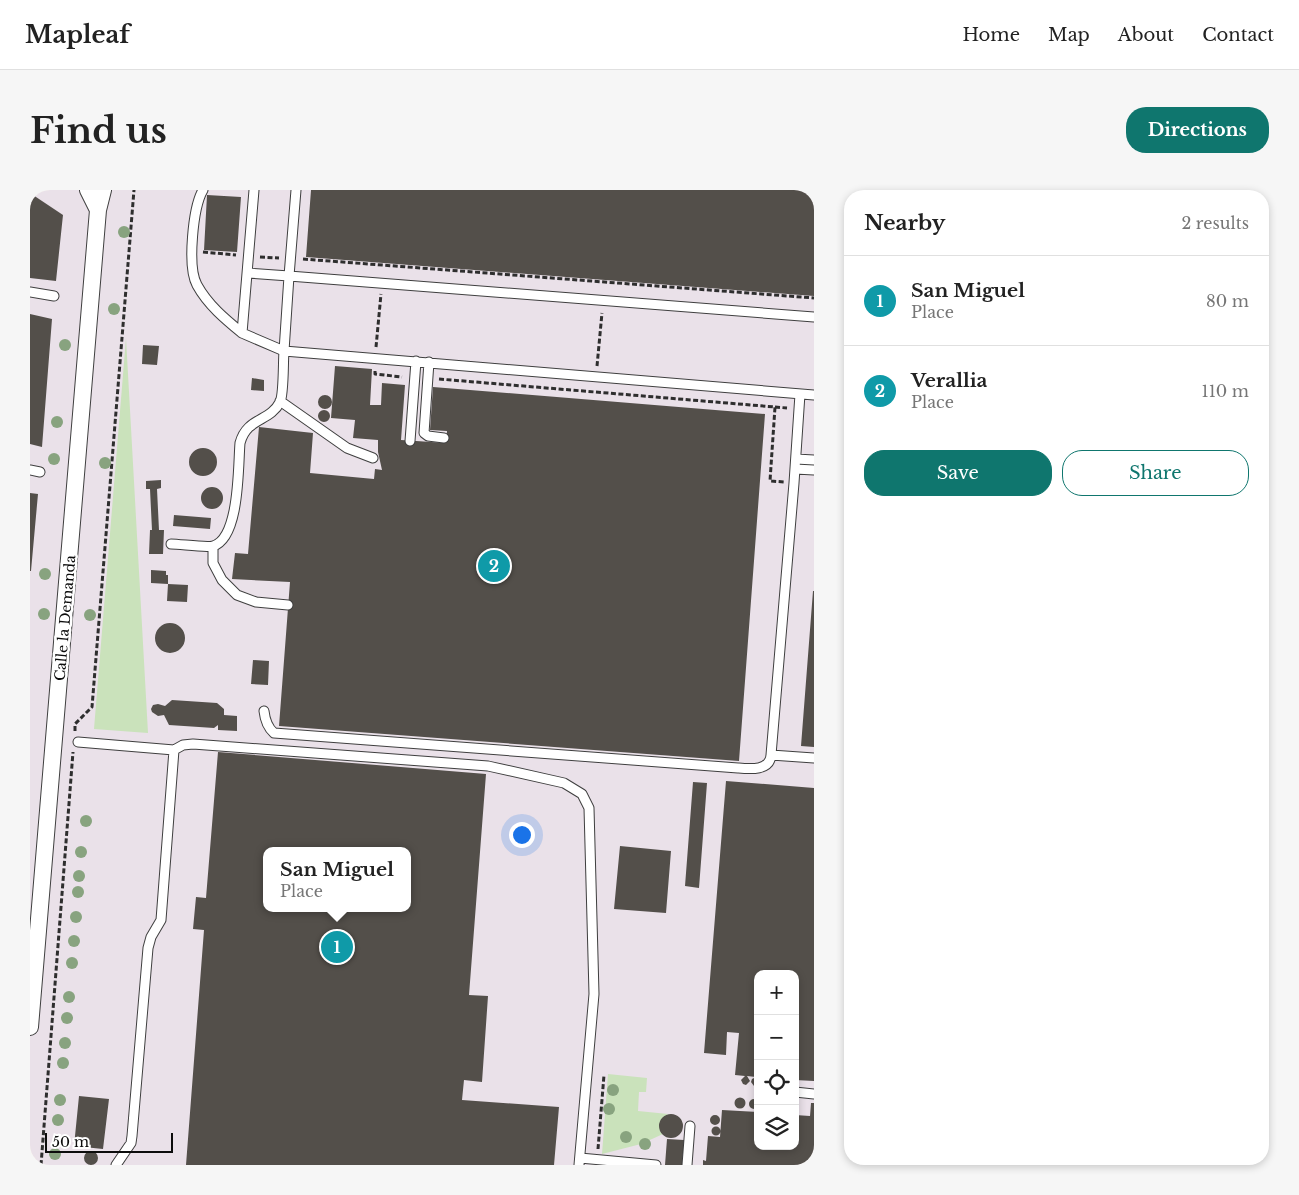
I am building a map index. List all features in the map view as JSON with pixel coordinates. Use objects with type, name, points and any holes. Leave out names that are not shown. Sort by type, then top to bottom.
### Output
[{"type":"street","points":[[88,190],[98,210]]},
{"type":"street","name":"Calle la Demanda","points":[[30,1027],[98,210],[103,190]]},
{"type":"lane","points":[[203,190],[196,205],[192,237],[196,283],[213,308],[242,333],[284,351],[814,395]]},
{"type":"lane","points":[[242,333],[254,190]]},
{"type":"lane","points":[[171,544],[213,546],[224,539],[234,518],[242,433],[251,424],[272,412],[280,401],[296,190]]},
{"type":"lane","points":[[248,273],[814,317]]},
{"type":"lane","points":[[30,292],[54,296]]},
{"type":"lane","points":[[410,440],[416,361]]},
{"type":"lane","points":[[429,362],[424,434],[444,438]]},
{"type":"lane","points":[[264,711],[265,720],[274,733],[746,769],[766,766],[771,760],[800,394]]},
{"type":"lane","points":[[280,401],[347,448],[373,458]]},
{"type":"lane","points":[[795,464],[814,460]]},
{"type":"lane","points":[[795,464],[814,470]]},
{"type":"lane","points":[[30,470],[40,472]]},
{"type":"lane","points":[[213,546],[213,563],[222,580],[237,595],[256,602],[288,605]]},
{"type":"lane","points":[[78,742],[174,750],[193,744],[488,766],[564,784],[582,794],[590,808],[594,994],[579,1162],[597,1160],[656,1165]]},
{"type":"lane","points":[[116,1165],[131,1143],[132,1136],[148,948],[151,937],[161,920],[174,750]]},
{"type":"lane","points":[[771,755],[814,758]]},
{"type":"lane","points":[[799,1092],[814,1094]]},
{"type":"lane","points":[[687,1165],[690,1126]]},
{"type":"path","points":[[74,732],[75,724],[92,708],[134,190]]},
{"type":"path","points":[[201,250],[203,252],[249,256],[814,298]]},
{"type":"path","points":[[384,266],[375,374],[415,378]]},
{"type":"path","points":[[595,392],[604,282]]},
{"type":"path","points":[[428,378],[775,406],[770,481],[794,483]]},
{"type":"path","points":[[41,1165],[73,751]]},
{"type":"path","points":[[597,1160],[604,1075]]},
{"type":"shaded area","points":[[30,190],[814,190],[814,1165],[30,1165]]},
{"type":"green space","points":[[126,338],[148,733],[94,729]]},
{"type":"green space","points":[[608,1074],[647,1078],[646,1092],[639,1092],[638,1111],[668,1114],[660,1123],[663,1134],[641,1144],[602,1154]]},
{"type":"building","points":[[311,190],[814,190],[814,296],[306,257]]},
{"type":"building","points":[[30,193],[63,215],[56,281],[30,278]]},
{"type":"building","points":[[207,195],[241,197],[237,252],[204,250]]},
{"type":"building","points":[[30,314],[52,319],[42,447],[30,444]]},
{"type":"building","points":[[143,345],[159,346],[157,365],[142,364]]},
{"type":"building","points":[[335,366],[372,369],[370,405],[381,405],[382,383],[405,385],[401,440],[446,443],[447,431],[430,430],[433,387],[765,414],[739,761],[279,726],[290,582],[232,579],[235,553],[248,554],[259,427],[313,433],[310,473],[374,479],[375,469],[382,470],[378,452],[378,440],[353,438],[355,420],[331,418]]},
{"type":"building","points":[[252,378],[264,380],[264,391],[251,390]]},
{"type":"building","points":[[325,395],[330,397],[332,402],[330,407],[325,409],[320,407],[318,402],[320,397]]},
{"type":"building","points":[[322,410],[326,410],[330,416],[326,422],[322,422],[318,418],[318,414]]},
{"type":"building","points":[[203,448],[213,452],[217,462],[213,472],[203,476],[193,472],[189,462],[193,452]]},
{"type":"building","points":[[161,480],[161,488],[157,489],[159,530],[164,530],[163,554],[149,554],[150,530],[152,530],[150,489],[146,489],[146,481]]},
{"type":"building","points":[[212,487],[220,490],[223,498],[220,506],[212,509],[204,506],[201,498],[204,490]]},
{"type":"building","points":[[30,493],[38,494],[31,571],[30,571]]},
{"type":"building","points":[[174,515],[211,518],[210,529],[173,526]]},
{"type":"building","points":[[151,570],[166,571],[168,584],[151,583]]},
{"type":"building","points":[[168,584],[188,585],[187,602],[167,601]]},
{"type":"building","points":[[814,591],[814,747],[801,746]]},
{"type":"building","points":[[170,623],[176,624],[184,632],[184,644],[176,652],[170,653],[164,652],[156,644],[155,638],[156,632],[164,624]]},
{"type":"building","points":[[253,660],[269,661],[268,685],[251,684]]},
{"type":"building","points":[[172,700],[217,703],[224,709],[224,715],[237,716],[237,731],[218,730],[218,725],[214,728],[169,725],[164,715],[158,716],[151,709],[153,705],[165,706]]},
{"type":"building","points":[[218,752],[486,774],[469,995],[488,996],[482,1082],[464,1080],[462,1100],[559,1107],[554,1165],[186,1165],[204,930],[193,929],[196,897],[206,898]]},
{"type":"building","points":[[726,781],[814,788],[814,1081],[799,1080],[799,970],[754,970],[754,1077],[747,1076],[750,1081],[746,1085],[741,1080],[745,1076],[735,1075],[739,1033],[727,1032],[726,1055],[704,1053]]},
{"type":"building","points":[[693,782],[707,783],[699,888],[685,886]]},
{"type":"building","points":[[620,846],[671,851],[666,913],[614,909]]},
{"type":"building","points":[[79,1096],[109,1099],[103,1149],[74,1146]]},
{"type":"building","points":[[740,1097],[746,1103],[740,1109],[734,1103]]},
{"type":"building","points":[[754,1099],[754,1109],[749,1104]]},
{"type":"building","points":[[811,1103],[814,1103],[814,1165],[703,1165],[703,1160],[706,1161],[708,1136],[720,1137],[722,1110],[754,1112],[754,1150],[799,1150],[799,1115],[810,1116]]},
{"type":"building","points":[[671,1114],[679,1118],[683,1126],[679,1134],[671,1138],[663,1134],[659,1126],[663,1118]]},
{"type":"building","points":[[713,1115],[717,1115],[720,1120],[719,1124],[713,1125],[710,1122],[710,1118]]},
{"type":"building","points":[[716,1127],[720,1131],[716,1135],[712,1131]]},
{"type":"building","points":[[667,1139],[684,1140],[682,1165],[665,1165]]},
{"type":"building","points":[[91,1151],[96,1153],[98,1158],[96,1163],[91,1165],[86,1163],[84,1158],[86,1153]]},
{"type":"place","name":"Verallia","points":[[494,566]]},
{"type":"place","name":"San Miguel","points":[[337,947]]}]
